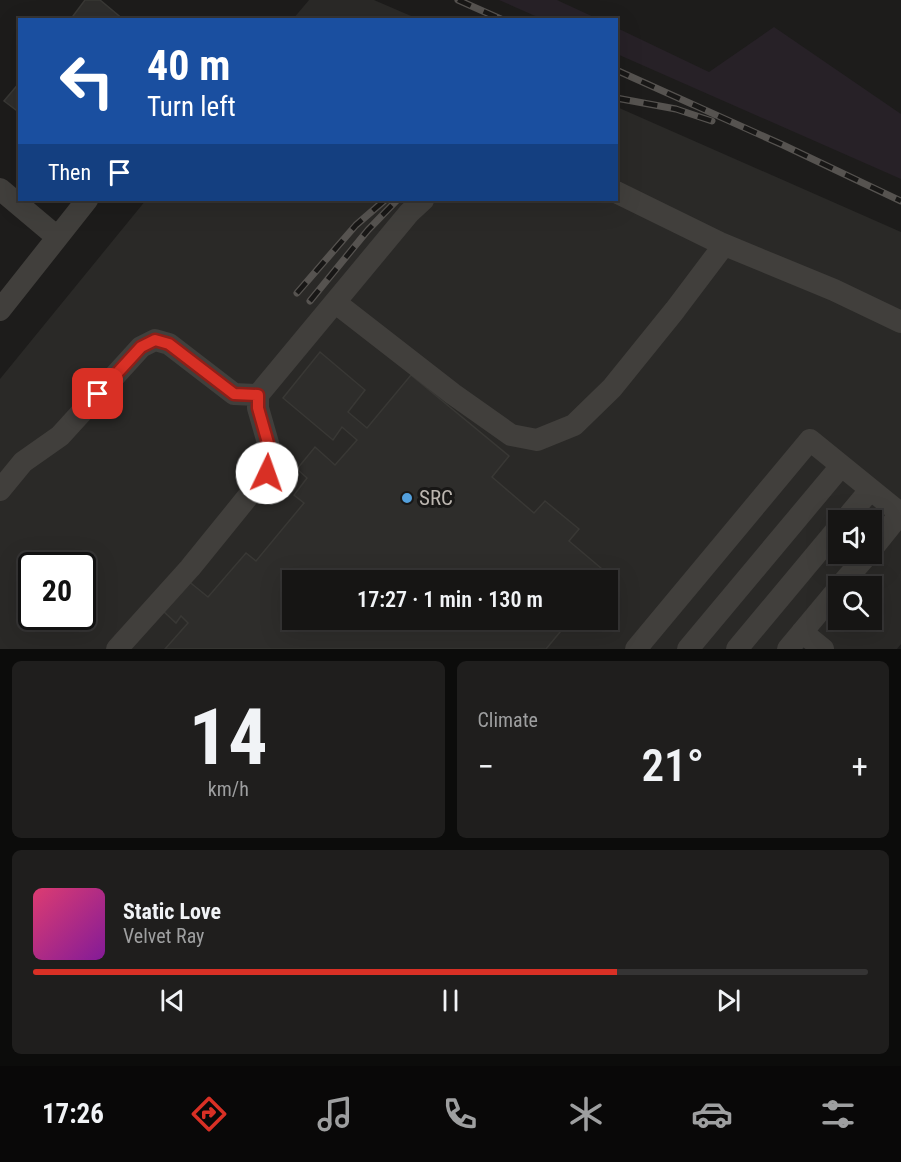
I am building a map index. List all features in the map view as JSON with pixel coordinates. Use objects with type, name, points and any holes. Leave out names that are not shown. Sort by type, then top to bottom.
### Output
[{"type":"lane","points":[[0,189],[57,237]]},
{"type":"lane","points":[[618,193],[724,245],[834,290],[901,322]]},
{"type":"lane","points":[[0,309],[86,201]]},
{"type":"lane","points":[[117,649],[190,568],[267,473],[268,443],[258,408],[258,395],[408,213],[422,201]]},
{"type":"lane","points":[[336,303],[453,394],[511,435],[537,440],[574,425],[612,388],[724,245]]},
{"type":"lane","points":[[0,490],[23,462],[60,436],[141,347],[155,340],[169,344],[234,394],[258,395]]},
{"type":"lane","points":[[636,649],[810,440],[901,514],[882,537]]},
{"type":"lane","points":[[688,649],[841,466]]},
{"type":"lane","points":[[853,510],[870,490]]},
{"type":"lane","points":[[737,649],[828,540]]},
{"type":"lane","points":[[849,576],[859,564]]},
{"type":"lane","points":[[823,649],[795,641],[828,601]]},
{"type":"shaded area","points":[[309,0],[374,0],[416,18],[294,18]]},
{"type":"shaded area","points":[[499,0],[557,0],[596,18],[540,18]]},
{"type":"shaded area","points":[[774,27],[901,114],[901,179],[618,54],[618,28],[709,72]]},
{"type":"shaded area","points":[[618,107],[901,232],[901,644],[897,649],[0,649],[0,379],[145,201],[618,201]]},
{"type":"building","points":[[85,0],[100,0],[122,18],[72,18]]},
{"type":"building","points":[[18,84],[18,112],[4,101]]},
{"type":"building","name":"SRC","points":[[320,352],[365,390],[348,412],[367,428],[411,375],[509,456],[492,477],[534,513],[545,501],[579,529],[569,541],[603,570],[282,570],[282,630],[562,630],[546,649],[165,649],[188,623],[181,616],[176,623],[163,611],[187,580],[208,597],[246,553],[256,561],[304,503],[294,495],[307,478],[297,469],[315,447],[335,465],[357,440],[342,427],[333,440],[283,398]]},
{"type":"railway","points":[[458,0],[498,18]]},
{"type":"railway","points":[[618,71],[901,201]]},
{"type":"railway","points":[[618,98],[676,109],[712,121]]},
{"type":"railway","points":[[297,293],[356,225],[384,201]]},
{"type":"railway","points":[[310,301],[368,230],[396,201]]},
{"type":"place","name":"SRC","points":[[407,498]]},
{"type":"route","points":[[98,394],[141,347],[155,340],[169,344],[234,394],[258,395],[258,408],[268,443],[267,473]]}]
